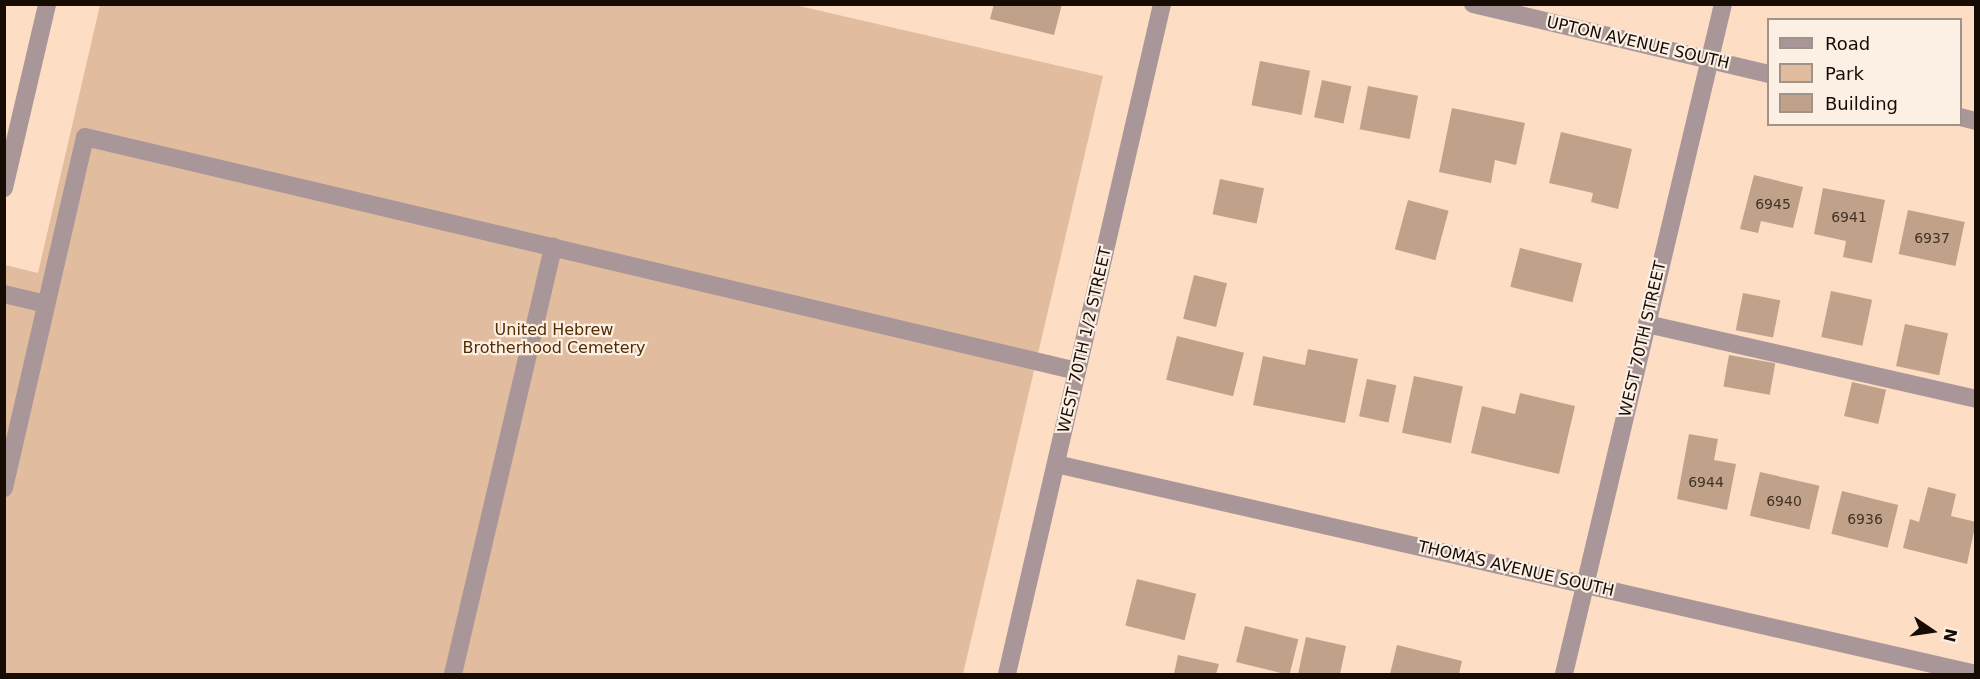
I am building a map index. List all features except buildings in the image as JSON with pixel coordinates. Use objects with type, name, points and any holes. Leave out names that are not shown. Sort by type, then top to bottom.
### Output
[{"type":"street","points":[[4,188],[47,4]]},
{"type":"street","name":"WEST 70TH 1/2 STREET","points":[[1006,675],[1162,4]]},
{"type":"street","name":"UPTON AVENUE SOUTH","points":[[1473,4],[1767,74]]},
{"type":"street","name":"WEST 70TH STREET","points":[[1564,675],[1723,4]]},
{"type":"street","points":[[4,488],[85,137],[1077,371]]},
{"type":"street","points":[[453,675],[553,247]]},
{"type":"street","points":[[4,294],[46,304]]},
{"type":"street","points":[[1647,324],[1976,399]]},
{"type":"street","name":"THOMAS AVENUE SOUTH","points":[[1056,464],[1976,674]]},
{"type":"green space","name":"United Hebrew Brotherhood Cemetery","points":[[100,5],[795,5],[1103,76],[963,674],[5,674],[5,265],[38,273]]}]
